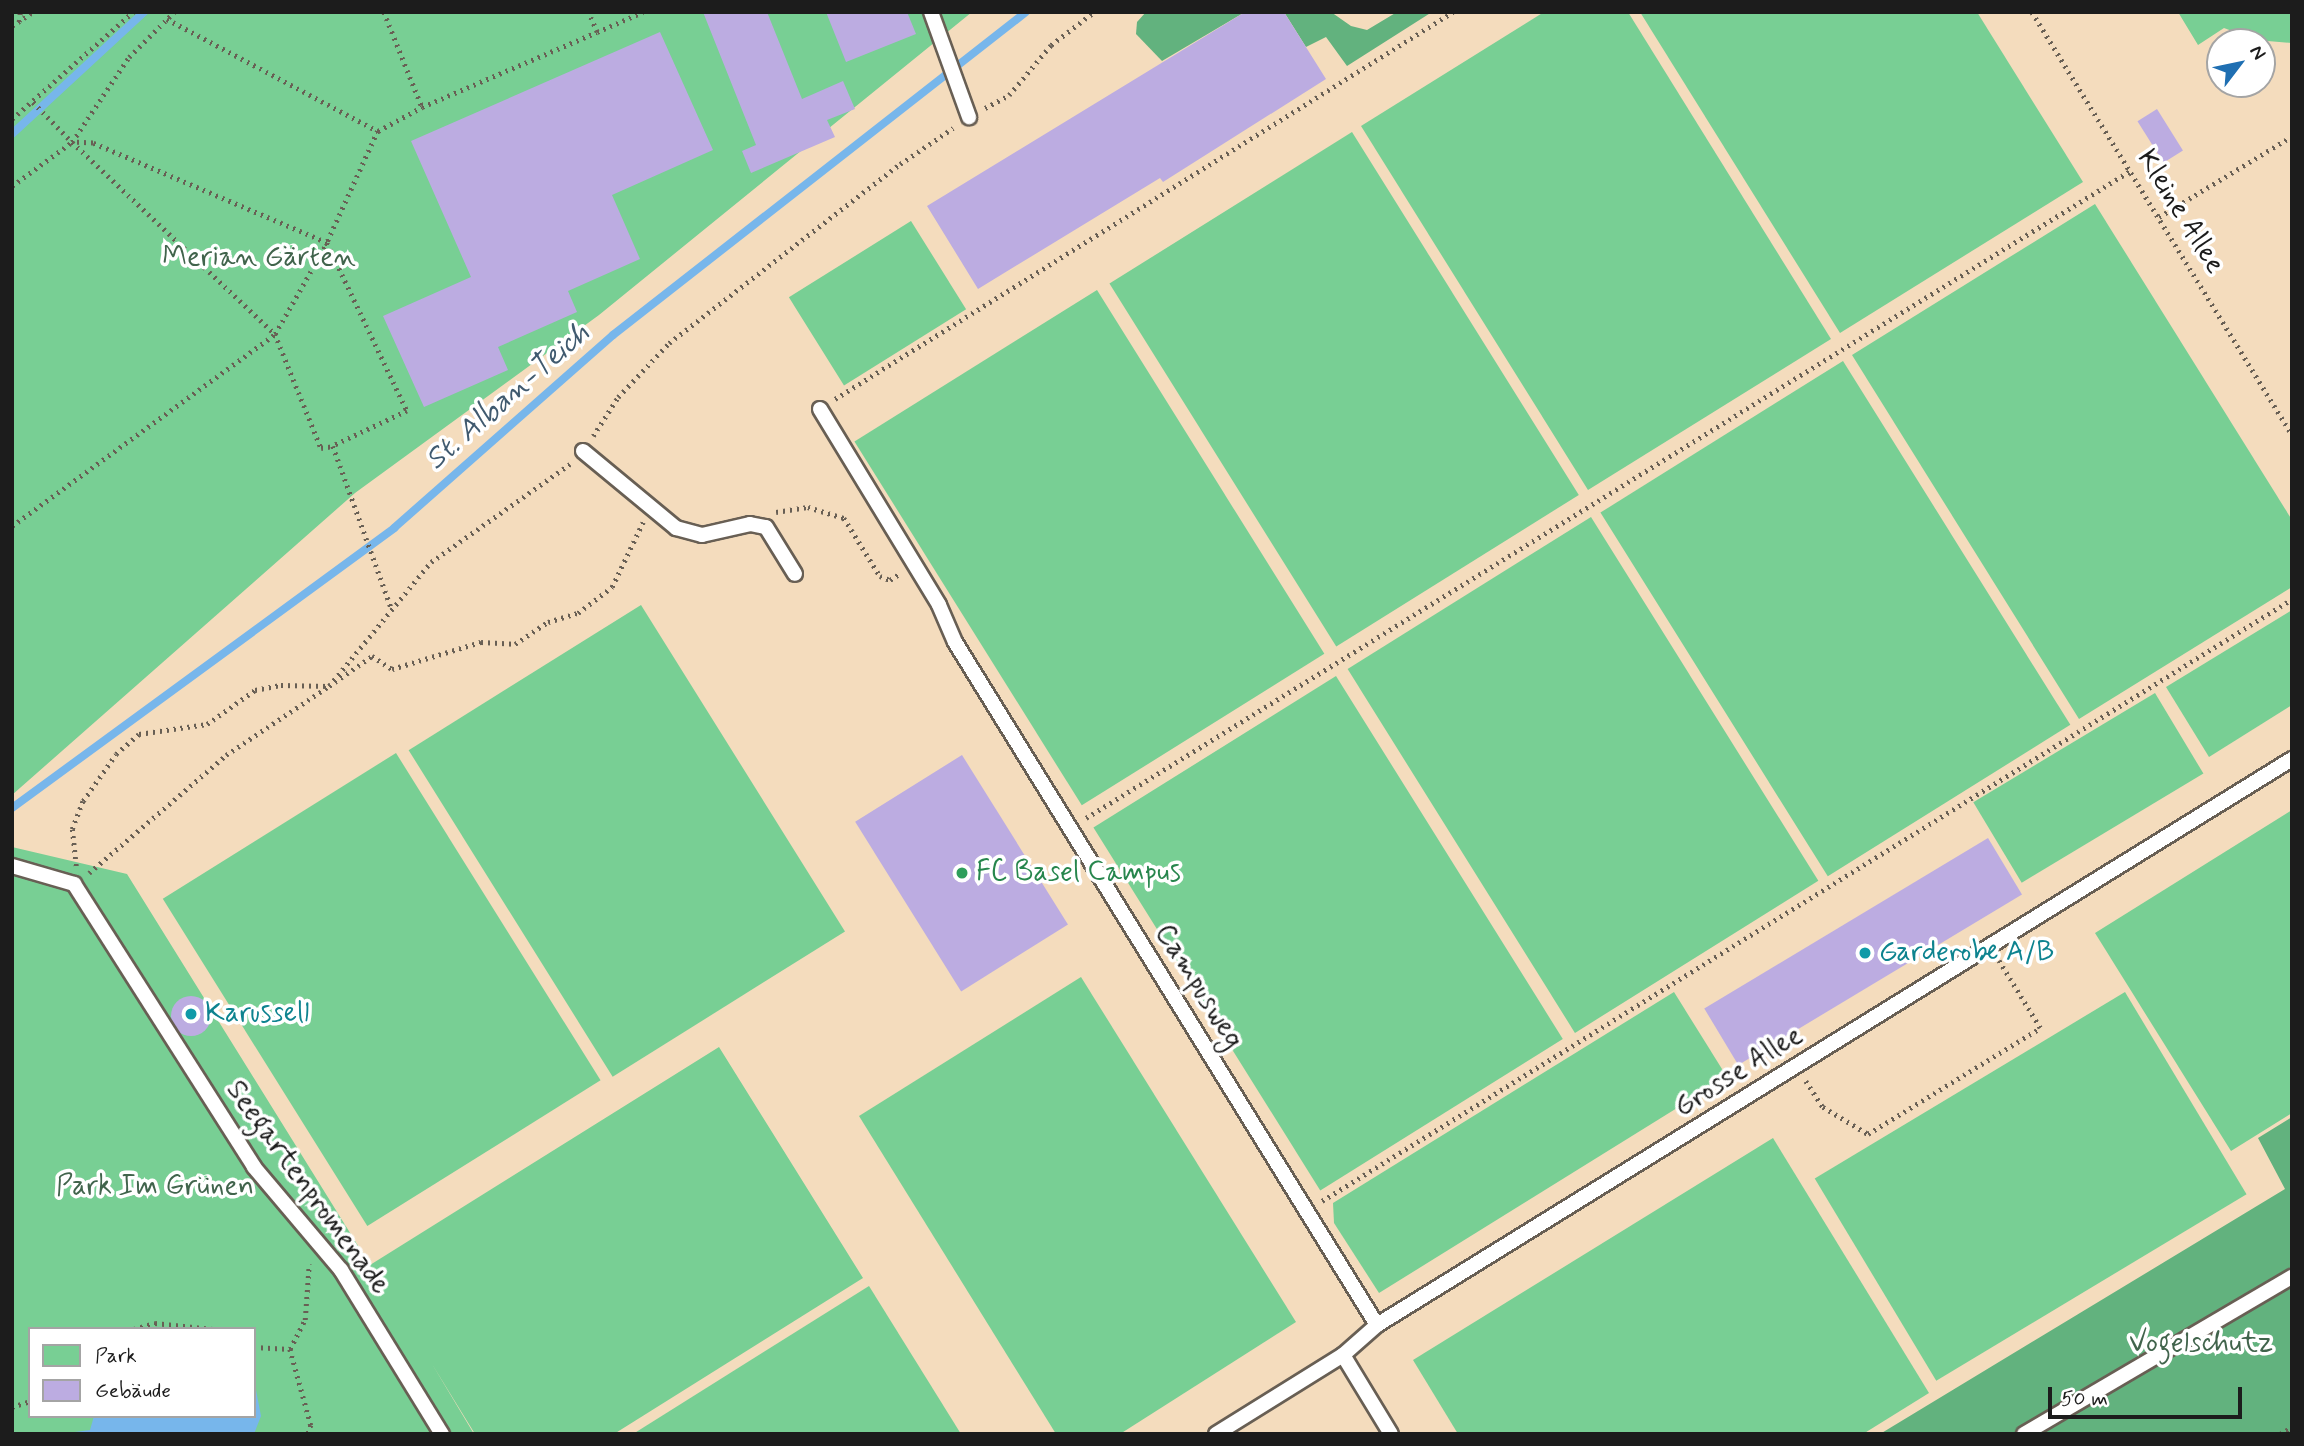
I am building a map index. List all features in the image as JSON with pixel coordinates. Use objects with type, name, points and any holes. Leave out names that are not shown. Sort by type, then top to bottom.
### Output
[{"type":"lane","points":[[931,12],[943,52],[969,117]]},
{"type":"lane","name":"Campusweg","points":[[820,409],[915,565],[955,642],[1377,1325]]},
{"type":"lane","points":[[583,451],[676,528],[702,535],[750,524],[766,527],[795,574]]},
{"type":"lane","name":"Grosse Allee","points":[[1216,1434],[1343,1355],[1377,1325],[2292,759]]},
{"type":"lane","points":[[12,866],[74,884]]},
{"type":"lane","name":"Seegartenpromenade","points":[[74,884],[254,1167],[341,1269],[443,1434]]},
{"type":"lane","points":[[2025,1433],[2292,1277]]},
{"type":"lane","points":[[1343,1355],[1391,1434]]},
{"type":"path","points":[[19,23],[20,12]]},
{"type":"path","points":[[12,26],[33,12]]},
{"type":"path","points":[[12,119],[133,12]]},
{"type":"path","points":[[12,186],[72,142],[129,57],[174,12]]},
{"type":"path","points":[[384,12],[422,107]]},
{"type":"path","points":[[589,12],[597,32]]},
{"type":"path","points":[[12,526],[275,334],[327,243],[378,131],[422,107],[643,12]]},
{"type":"path","points":[[820,409],[1453,12]]},
{"type":"path","name":"Kleine Allee","points":[[2032,12],[2292,433]]},
{"type":"path","points":[[167,19],[378,131]]},
{"type":"path","points":[[33,102],[72,142],[275,334],[321,448],[334,446],[407,411],[327,243],[93,143],[72,142]]},
{"type":"path","points":[[2159,217],[2292,136]]},
{"type":"path","points":[[1070,828],[2130,171]]},
{"type":"path","points":[[334,446],[392,610]]},
{"type":"path","points":[[74,884],[77,855],[72,829],[83,801],[116,754],[139,734],[207,724],[254,690],[281,685],[329,686],[372,656],[392,669],[481,642],[515,644],[548,622],[578,613],[612,587],[650,507]]},
{"type":"path","points":[[750,524],[772,512],[808,507],[822,510],[844,518],[880,576],[890,580],[915,565]]},
{"type":"path","points":[[1307,1210],[2292,599]]},
{"type":"path","points":[[1796,1066],[1823,1107],[1868,1134],[2040,1028],[1990,946]]},
{"type":"path","points":[[308,1434],[311,1425],[290,1349],[305,1320],[312,1238]]},
{"type":"path","points":[[141,1327],[155,1323],[194,1327]]},
{"type":"path","points":[[256,1347],[290,1349]]},
{"type":"path","points":[[2280,1434],[2292,1427]]},
{"type":"green space","name":"Merian Gärten","points":[[12,12],[972,12],[599,315],[355,493],[12,795]]},
{"type":"green space","points":[[1146,12],[1245,12],[1162,61],[1136,34],[1137,22]]},
{"type":"green space","points":[[1284,12],[1331,12],[1351,26],[1367,30],[1397,12],[1432,12],[1347,66],[1326,37],[1306,47]]},
{"type":"green space","points":[[1544,12],[1628,12],[1831,339],[1588,490],[1361,126]]},
{"type":"green space","points":[[1640,12],[1977,12],[2083,182],[1840,333]]},
{"type":"green space","points":[[2178,12],[2292,12],[2292,43],[2276,42],[2276,28],[2206,28],[2206,40],[2198,45]]},
{"type":"green space","points":[[1352,132],[1579,495],[1336,647],[1109,284]]},
{"type":"green space","points":[[2095,204],[2292,520],[2292,587],[2079,719],[1852,355]]},
{"type":"green space","points":[[911,221],[966,309],[844,386],[789,297]]},
{"type":"green space","points":[[1097,290],[1324,654],[1082,805],[854,442]]},
{"type":"green space","points":[[1843,361],[2070,725],[1828,876],[1600,513]]},
{"type":"green space","points":[[1591,517],[1818,881],[1575,1033],[1348,669]]},
{"type":"green space","points":[[641,605],[845,931],[613,1077],[409,750]]},
{"type":"green space","points":[[2292,610],[2292,705],[2209,757],[2166,687]]},
{"type":"green space","points":[[1336,676],[1563,1039],[1320,1191],[1093,828]]},
{"type":"green space","points":[[2155,693],[2203,774],[2022,883],[1973,802]]},
{"type":"green space","points":[[396,753],[601,1080],[367,1226],[163,899]]},
{"type":"green space","points":[[2292,810],[2292,1113],[2231,1151],[2095,933]]},
{"type":"green space","name":"Park Im Grünen","points":[[12,847],[127,874],[370,1265],[719,1047],[863,1278],[614,1434],[475,1434],[432,1364],[474,1434],[12,1434]]},
{"type":"green space","points":[[1081,977],[1296,1322],[1120,1434],[1056,1434],[859,1116]]},
{"type":"green space","points":[[1674,992],[1727,1077],[1379,1293],[1334,1223],[1333,1203]]},
{"type":"green space","points":[[2125,992],[2247,1194],[1936,1381],[1815,1178]]},
{"type":"green space","name":"Vogelschutz","points":[[2292,1117],[2292,1434],[1880,1434],[2285,1189],[2258,1138]]},
{"type":"green space","points":[[1773,1138],[1929,1393],[1863,1434],[1458,1434],[1413,1360]]},
{"type":"green space","points":[[869,1286],[961,1434],[633,1434]]},
{"type":"water","points":[[256,1390],[261,1416],[254,1434],[60,1434],[90,1430],[93,1418],[256,1418]]},
{"type":"building","points":[[703,12],[767,12],[802,99],[843,81],[855,109],[827,120],[835,137],[751,173],[742,151],[756,145]]},
{"type":"building","points":[[826,12],[907,12],[916,34],[846,62]]},
{"type":"building","points":[[1245,12],[1284,12],[1326,79],[1163,182],[1160,178],[978,289],[927,206]]},
{"type":"building","points":[[660,32],[713,150],[612,195],[640,259],[568,291],[577,312],[498,347],[508,370],[424,407],[383,316],[471,277],[411,141]]},
{"type":"building","points":[[2157,109],[2183,151],[2163,163],[2137,121]]},
{"type":"building","name":"FC Basel Campus","points":[[962,755],[1068,925],[961,991],[855,822]]},
{"type":"building","name":"Garderobe A/B","points":[[1988,838],[2022,895],[1738,1065],[1704,1008]]},
{"type":"building","name":"Karussell","points":[[191,996],[199,997],[205,1002],[210,1008],[210,1024],[205,1030],[199,1035],[191,1036],[183,1035],[177,1030],[172,1024],[171,1016],[172,1008],[177,1002],[183,997]]},
{"type":"waterway","points":[[12,134],[144,12]]},
{"type":"waterway","name":"St. Alban-Teich","points":[[12,808],[394,528],[613,335],[1026,12]]},
{"type":"place","name":"FC Basel Campus","points":[[962,873]]},
{"type":"place","name":"Garderobe A/B","points":[[1865,953]]},
{"type":"place","name":"Karussell","points":[[191,1014]]}]
